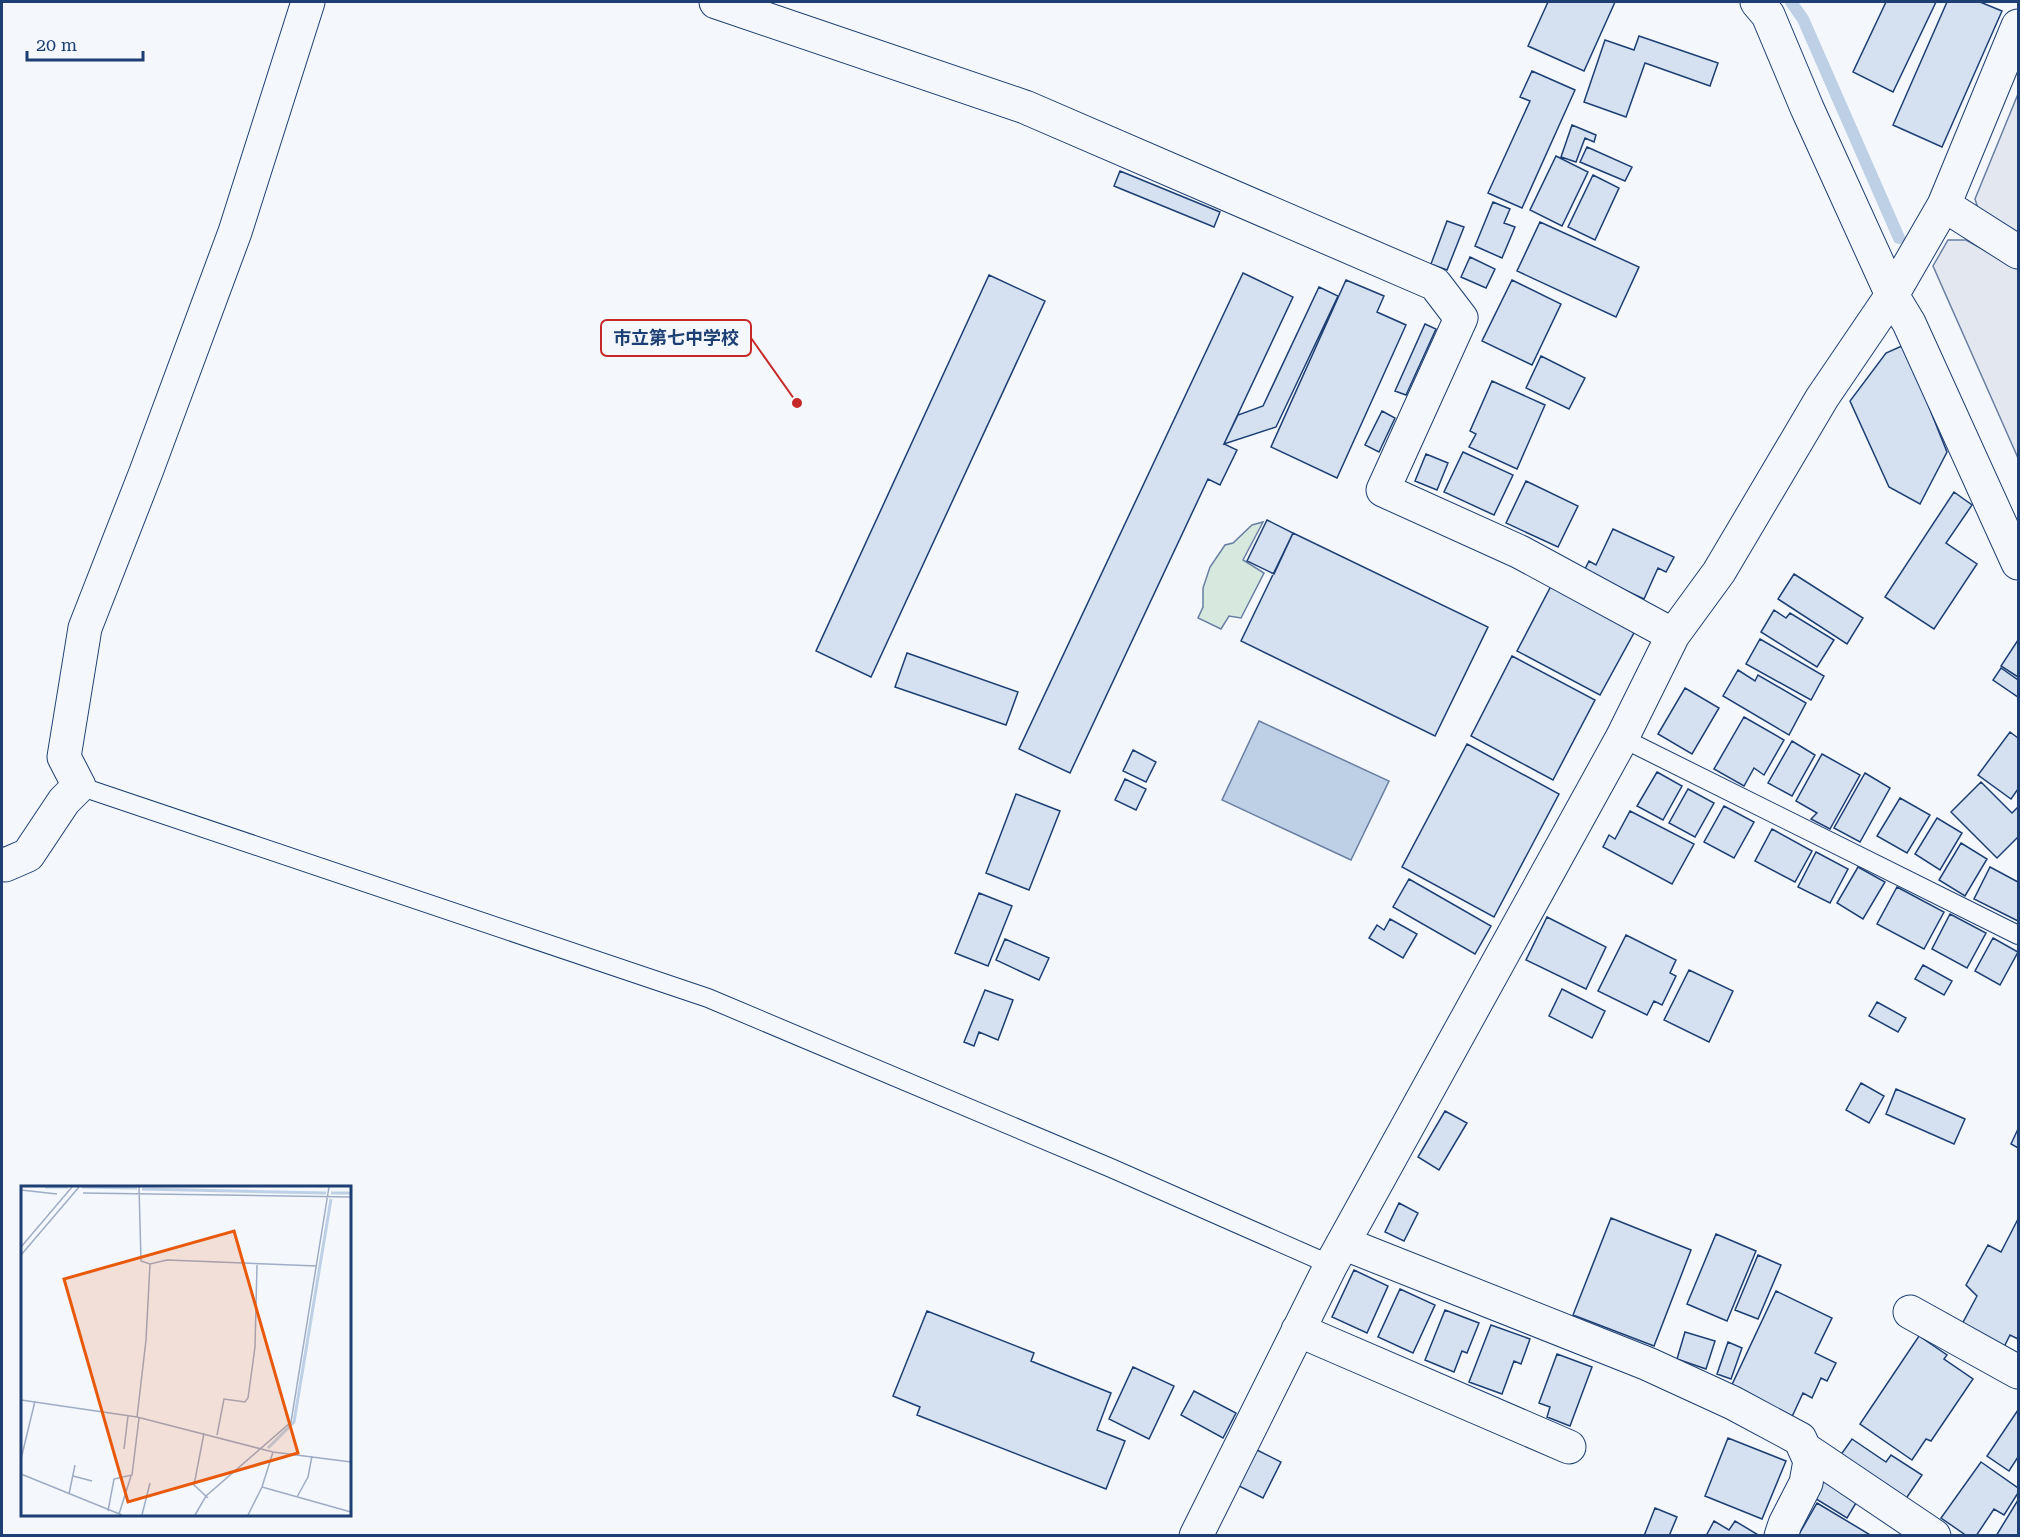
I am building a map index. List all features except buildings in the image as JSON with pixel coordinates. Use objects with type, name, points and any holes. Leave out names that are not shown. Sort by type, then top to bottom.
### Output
[{"type":"street","points":[[2,864],[5,865],[28,855],[64,801],[79,786],[64,757],[85,628],[235,232],[308,2]]},
{"type":"street","points":[[716,2],[1025,108],[1435,284],[1461,318],[1383,489],[1520,552],[1673,635]]},
{"type":"street","points":[[1757,2],[1768,15],[1807,108],[1892,295],[1909,323],[2019,563]]},
{"type":"street","points":[[1196,1536],[1337,1254],[1622,738],[1673,635],[1719,572],[1822,398],[1892,295],[1944,205],[2019,26]]},
{"type":"street","points":[[1944,205],[2019,252]]},
{"type":"street","points":[[1337,1254],[1648,1364],[1800,1438],[1810,1461],[1806,1483],[1781,1536]]},
{"type":"street","points":[[1910,1312],[2019,1372]]},
{"type":"street","points":[[1298,1330],[1569,1447]]},
{"type":"street","points":[[1805,1449],[1934,1536]]},
{"type":"lane","points":[[1622,738],[2019,935]]},
{"type":"lane","points":[[79,786],[708,998],[1111,1168],[1337,1254]]},
{"type":"shaded area","points":[[2018,94],[2018,238],[1981,218],[1975,199]]},
{"type":"shaded area","points":[[1948,240],[1966,240],[2018,269],[2018,458],[1933,266]]},
{"type":"shaded area","points":[[1263,522],[1243,560],[1264,573],[1241,618],[1229,616],[1221,629],[1198,618],[1203,607],[1203,588],[1210,567],[1225,545],[1233,543],[1252,525]]},
{"type":"water","points":[[1259,721],[1389,781],[1351,860],[1222,800]]},
{"type":"waterway","points":[[1791,2],[1803,19],[1899,238]]},
{"type":"place","name":"市立第七中学校","points":[[797,403]]}]
